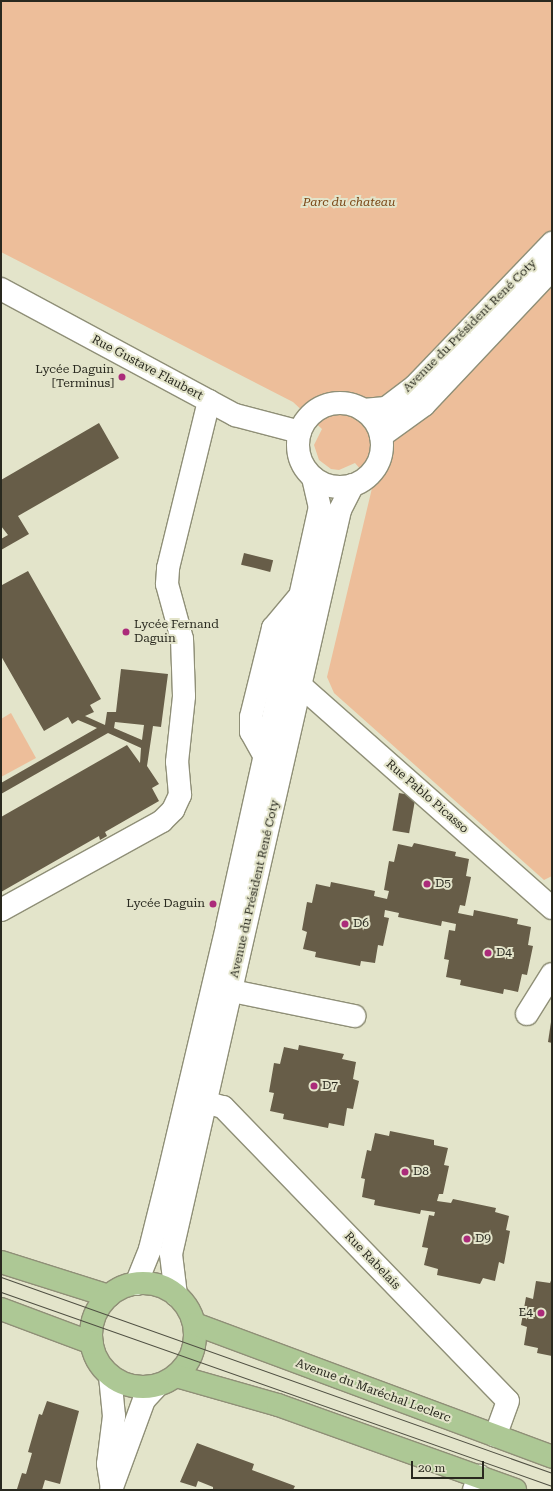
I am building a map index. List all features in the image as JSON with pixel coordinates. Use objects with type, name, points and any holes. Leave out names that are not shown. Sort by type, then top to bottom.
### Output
[{"type":"main road","points":[[1,1262],[109,1296]]},
{"type":"main road","points":[[136,1284],[151,1284],[165,1288],[176,1295],[191,1313],[194,1324],[195,1346],[191,1357],[176,1376],[157,1386],[132,1387],[110,1376],[99,1362],[92,1343],[97,1312],[109,1296],[136,1284]]},
{"type":"main road","points":[[1,1309],[92,1343]]},
{"type":"main road","name":"Avenue du Maréchal Leclerc","points":[[194,1324],[552,1457]]},
{"type":"main road","points":[[176,1376],[278,1405],[477,1483],[515,1490]]},
{"type":"street","name":"Avenue du Président René Coty","points":[[363,410],[386,408],[416,385],[552,243]]},
{"type":"street","name":"Avenue du Président René Coty","points":[[381,436],[424,405],[552,269]]},
{"type":"street","name":"Rue Gustave Flaubert","points":[[1,289],[235,415],[300,432]]},
{"type":"street","points":[[1,910],[162,821],[173,810],[180,795],[177,762],[184,696],[182,639],[168,584],[168,568],[209,401]]},
{"type":"street","points":[[342,403],[363,410],[377,426],[381,436],[382,448],[373,471],[353,485],[332,487],[313,478],[301,462],[298,452],[300,432],[308,418],[321,407],[342,403]]},
{"type":"street","name":"Avenue du Président René Coty","points":[[136,1284],[150,1249],[265,757],[320,508],[313,478]]},
{"type":"street","name":"Avenue du Président René Coty","points":[[176,1295],[171,1254],[302,686],[340,510],[353,485]]},
{"type":"street","name":"Rue Pablo Picasso","points":[[302,686],[552,908]]},
{"type":"street","points":[[527,1014],[552,974]]},
{"type":"street","points":[[232,991],[354,1016]]},
{"type":"street","name":"Rue Rabelais","points":[[205,1102],[223,1107],[508,1402],[495,1436]]},
{"type":"street","points":[[110,1376],[114,1416],[108,1464],[111,1489]]},
{"type":"street","points":[[111,1489],[144,1400],[157,1386]]},
{"type":"green space","name":"Parc du chateau","points":[[1,1],[552,1],[552,876],[544,880],[334,693],[327,677],[373,484],[355,463],[339,470],[331,469],[319,460],[314,445],[322,429],[293,402],[1,252]]},
{"type":"green space","points":[[11,713],[36,758],[1,777],[1,719]]},
{"type":"building","points":[[99,423],[119,458],[18,516],[29,534],[1,550],[1,539],[8,535],[1,526],[1,480]]},
{"type":"building","points":[[244,553],[273,560],[270,572],[241,565]]},
{"type":"building","points":[[28,571],[101,699],[90,705],[94,712],[85,716],[105,725],[107,712],[116,712],[121,669],[168,674],[161,727],[153,726],[147,766],[159,784],[152,788],[159,801],[105,832],[107,836],[100,840],[99,836],[1,892],[1,817],[127,745],[140,763],[141,748],[108,733],[1,794],[1,783],[97,728],[78,720],[72,724],[68,717],[44,731],[1,656],[1,583],[2,585]],"holes":[[[115,722],[144,725],[142,740],[114,728]]]},
{"type":"building","points":[[399,793],[416,796],[409,833],[392,830]]},
{"type":"building","points":[[414,843],[456,852],[455,856],[469,859],[466,876],[471,877],[465,906],[460,905],[458,913],[473,916],[474,910],[518,919],[517,924],[531,927],[528,945],[533,946],[527,975],[522,974],[518,992],[504,989],[503,994],[460,985],[461,980],[446,977],[449,960],[444,959],[449,930],[455,931],[456,924],[442,921],[441,926],[398,917],[399,913],[385,910],[384,917],[389,918],[383,946],[378,945],[375,963],[361,961],[360,966],[315,957],[316,952],[303,949],[307,932],[302,930],[307,902],[312,903],[316,884],[330,887],[331,882],[375,891],[374,896],[387,899],[389,891],[384,890],[389,861],[394,862],[398,844],[412,847]]},
{"type":"building","points":[[552,1022],[552,1043],[548,1042]]},
{"type":"building","name":"D7","points":[[299,1045],[344,1054],[342,1059],[356,1062],[353,1079],[359,1081],[353,1109],[347,1108],[344,1126],[329,1123],[328,1128],[283,1119],[284,1114],[270,1111],[274,1093],[269,1092],[274,1063],[280,1064],[284,1047],[298,1050]]},
{"type":"building","points":[[390,1131],[434,1140],[434,1145],[448,1148],[444,1165],[449,1166],[443,1194],[439,1194],[437,1201],[451,1203],[453,1199],[496,1208],[495,1212],[509,1216],[506,1230],[510,1231],[504,1264],[499,1262],[495,1281],[483,1278],[480,1284],[437,1275],[438,1269],[424,1265],[428,1248],[422,1247],[429,1215],[434,1216],[435,1212],[421,1210],[420,1214],[374,1205],[375,1200],[362,1197],[365,1179],[361,1178],[367,1150],[371,1151],[375,1133],[389,1136]]},
{"type":"building","name":"E4","points":[[552,1278],[552,1356],[537,1353],[538,1348],[524,1345],[527,1327],[521,1325],[526,1297],[533,1299],[536,1281],[550,1283]]},
{"type":"building","points":[[47,1401],[79,1411],[60,1484],[45,1480],[42,1490],[17,1489],[22,1473],[26,1474],[32,1453],[28,1452],[39,1414],[42,1415]]},
{"type":"building","points":[[197,1443],[254,1464],[252,1470],[295,1486],[293,1490],[213,1490],[213,1487],[198,1481],[196,1487],[180,1482]]},
{"type":"tram line","points":[[1,1277],[552,1473]]},
{"type":"tram line","points":[[1,1292],[552,1486]]},
{"type":"place","name":"Lycée Daguin [Terminus]","points":[[122,377]]},
{"type":"place","name":"Lycée Fernand Daguin","points":[[126,632]]},
{"type":"place","name":"D5","points":[[427,884]]},
{"type":"place","name":"Lycée Daguin","points":[[213,904]]},
{"type":"place","name":"D6","points":[[345,924]]},
{"type":"place","name":"D4","points":[[488,953]]},
{"type":"place","name":"D7","points":[[314,1086]]},
{"type":"place","name":"D8","points":[[405,1172]]},
{"type":"place","name":"D9","points":[[467,1239]]},
{"type":"place","name":"E4","points":[[541,1313]]}]
